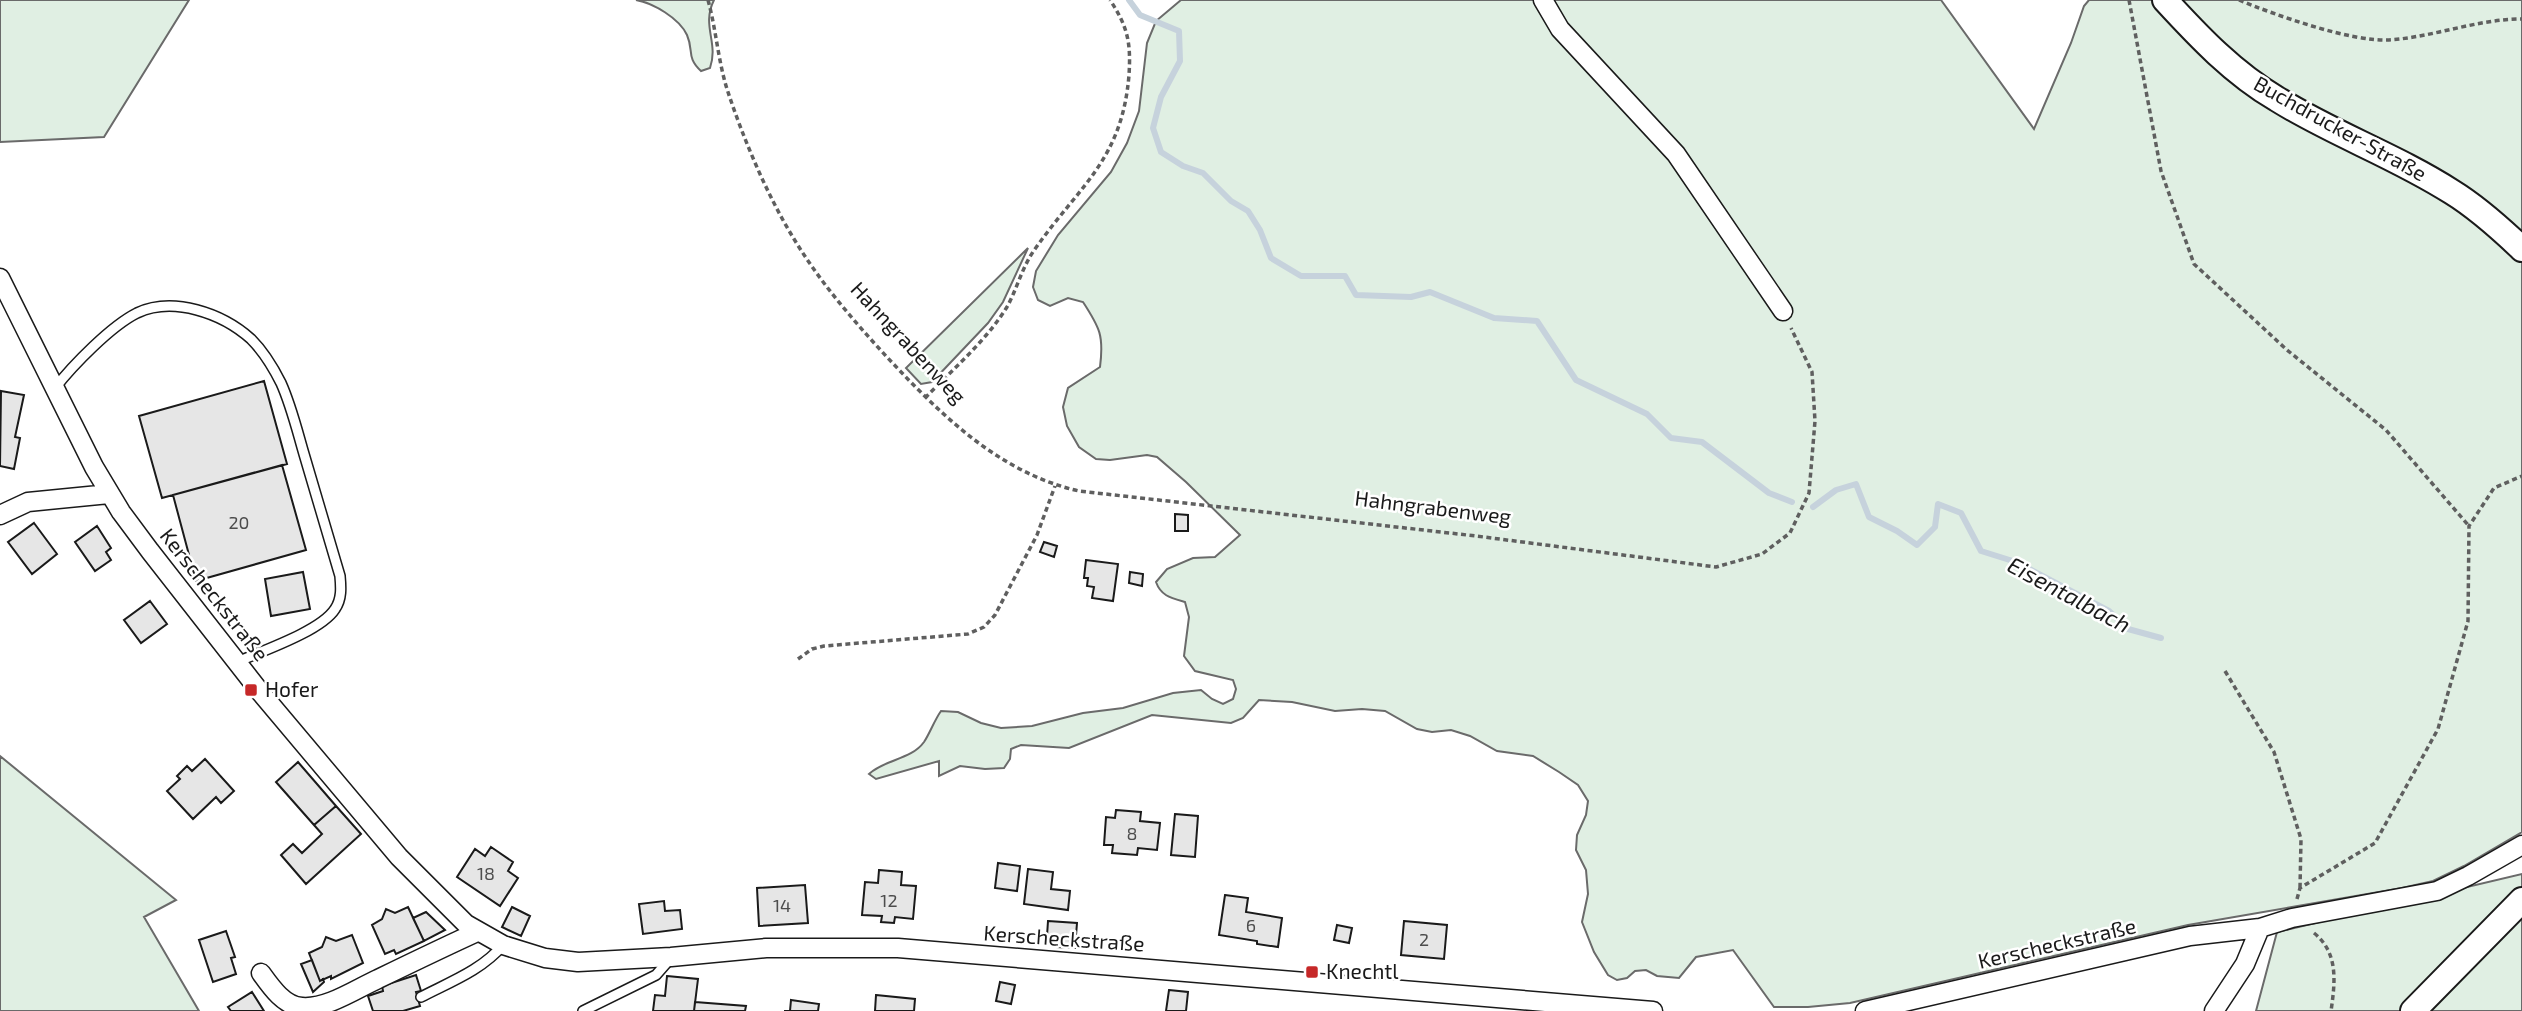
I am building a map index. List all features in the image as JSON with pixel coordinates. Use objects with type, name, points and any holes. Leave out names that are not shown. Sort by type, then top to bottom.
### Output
[{"type":"street","points":[[1543,0],[1560,29],[1676,154],[1783,311]]},
{"type":"street","name":"Buchdrucker-Straße","points":[[2165,0],[2215,52],[2253,83],[2298,111],[2451,191],[2486,216],[2522,249]]},
{"type":"street","name":"Kerscheckstraße","points":[[0,278],[109,494],[237,662],[399,857],[454,913],[477,932],[503,945],[561,961],[671,957],[765,948],[898,948],[1653,1011]]},
{"type":"street","points":[[0,515],[28,502],[109,494]]},
{"type":"street","name":"Kerscheckstraße","points":[[1865,1011],[2190,936],[2260,928],[2292,918],[2437,891],[2522,845]]},
{"type":"street","points":[[2413,1011],[2522,900]]},
{"type":"street","points":[[2214,1011],[2245,964],[2260,928]]},
{"type":"street","points":[[261,974],[284,999],[304,1008],[332,1001],[477,932]]},
{"type":"lane","points":[[55,388],[73,366],[125,320],[151,308],[163,306],[191,309],[223,321],[248,337],[270,363],[289,403],[340,576],[340,598],[336,609],[321,623],[237,662]]},
{"type":"lane","points":[[421,997],[467,974],[493,957],[503,945]]},
{"type":"lane","points":[[583,1011],[656,975],[671,957]]},
{"type":"path","name":"Hahngrabenweg","points":[[709,0],[726,86],[759,167],[793,238],[847,314],[925,398],[958,428],[1022,471],[1055,486],[1716,567],[1762,554],[1790,533],[1809,493],[1815,421],[1812,372],[1783,311]]},
{"type":"path","points":[[925,398],[993,327],[1008,305],[1033,251],[1091,179],[1110,149],[1120,125],[1128,92],[1130,53],[1128,30],[1110,0]]},
{"type":"path","points":[[2129,0],[2161,171],[2194,264],[2287,350],[2386,430],[2469,526]]},
{"type":"path","points":[[2239,0],[2288,18],[2357,37],[2388,40],[2522,19]]},
{"type":"path","points":[[2300,888],[2375,843],[2438,729],[2468,621],[2469,526],[2494,488],[2522,476]]},
{"type":"path","points":[[798,659],[813,649],[824,646],[968,634],[984,627],[995,615],[1037,535],[1055,486]]},
{"type":"path","points":[[2225,671],[2274,752],[2301,839],[2300,888],[2292,918],[2323,940],[2333,961],[2335,981],[2331,1011]]},
{"type":"green space","points":[[0,0],[189,0],[104,137],[0,142]]},
{"type":"green space","points":[[636,0],[714,0],[709,18],[713,50],[710,68],[701,71],[696,66],[687,35],[672,17]]},
{"type":"green space","points":[[1181,0],[1941,0],[2034,129],[2084,6],[2089,0],[2153,0],[2176,25],[2446,199],[2522,262],[2522,832],[2433,881],[2188,925],[1850,1003],[1774,1007],[1733,950],[1696,957],[1679,978],[1657,976],[1646,970],[1635,971],[1627,978],[1617,980],[1608,975],[1594,952],[1582,922],[1588,894],[1586,870],[1576,850],[1577,835],[1586,815],[1588,801],[1578,785],[1533,756],[1497,751],[1470,736],[1451,730],[1432,732],[1417,729],[1385,711],[1335,711],[1292,702],[1259,700],[1243,718],[1231,723],[1152,715],[1069,748],[1021,745],[1011,749],[1010,759],[1004,768],[960,766],[939,776],[939,761],[876,779],[869,774],[875,769],[919,748],[941,711],[958,712],[981,723],[1001,728],[1032,726],[1083,713],[1123,708],[1173,693],[1201,690],[1223,704],[1233,699],[1236,689],[1233,680],[1195,671],[1184,656],[1189,617],[1185,602],[1171,598],[1156,582],[1167,569],[1193,558],[1215,557],[1240,535],[1157,457],[1147,455],[1096,459],[1079,447],[1067,426],[1063,407],[1068,388],[1100,367],[1099,333],[1083,302],[1068,298],[1050,306],[1038,300],[1033,287],[1036,271],[1058,235],[1111,172],[1127,143],[1139,111],[1147,43],[1156,21]]},
{"type":"green space","points":[[2175,0],[2522,0],[2522,239],[2257,77]]},
{"type":"green space","points":[[1028,248],[1003,302],[988,323],[932,382],[921,384],[906,368]]},
{"type":"green space","points":[[0,756],[176,900],[144,917],[199,1011],[0,1011]]},
{"type":"green space","points":[[2522,874],[2522,1011],[2256,1011],[2277,932]]},
{"type":"building","points":[[264,381],[287,464],[162,498],[139,416]]},
{"type":"building","points":[[1,391],[24,395],[15,437],[20,438],[14,469],[0,466]]},
{"type":"building","points":[[282,465],[306,550],[196,581],[173,495]]},
{"type":"building","points":[[1175,514],[1188,515],[1188,531],[1175,531]]},
{"type":"building","points":[[34,523],[57,554],[32,574],[8,542]]},
{"type":"building","points":[[97,526],[111,548],[106,552],[111,560],[95,571],[75,542]]},
{"type":"building","points":[[1044,542],[1057,546],[1054,557],[1040,552]]},
{"type":"building","points":[[1086,560],[1118,564],[1113,601],[1092,598],[1094,587],[1087,586],[1088,578],[1084,578]]},
{"type":"building","points":[[303,572],[310,609],[271,616],[265,579]]},
{"type":"building","points":[[1130,572],[1143,574],[1142,586],[1129,583]]},
{"type":"building","points":[[150,601],[167,624],[141,643],[124,620]]},
{"type":"building","points":[[205,759],[234,791],[221,803],[216,797],[193,819],[167,791],[180,779],[177,776],[187,766],[192,771]]},
{"type":"building","points":[[298,762],[336,806],[314,825],[276,782]]},
{"type":"building","points":[[336,806],[361,834],[306,884],[281,855],[293,844],[302,853],[322,834],[314,825]]},
{"type":"building","points":[[1116,810],[1141,812],[1140,821],[1160,823],[1157,850],[1138,848],[1137,855],[1112,853],[1113,845],[1104,845],[1106,817],[1115,818]]},
{"type":"building","points":[[1175,814],[1198,816],[1195,857],[1171,855]]},
{"type":"building","points":[[491,847],[513,862],[508,871],[518,878],[500,906],[457,877],[475,849],[485,856]]},
{"type":"building","points":[[998,863],[1020,866],[1017,891],[995,888]]},
{"type":"building","points":[[1028,869],[1053,872],[1051,889],[1070,891],[1068,910],[1024,904]]},
{"type":"building","points":[[879,870],[902,872],[901,885],[916,886],[913,919],[895,917],[894,923],[881,922],[882,916],[862,915],[865,882],[878,883]]},
{"type":"building","points":[[805,885],[808,923],[759,926],[757,888]]},
{"type":"building","points":[[1225,895],[1248,898],[1246,912],[1282,918],[1278,947],[1219,935]]},
{"type":"building","points":[[664,901],[665,911],[680,910],[682,929],[643,934],[639,904]]},
{"type":"building","points":[[408,907],[424,941],[396,954],[394,950],[385,954],[372,925],[382,919],[386,909],[395,913]]},
{"type":"building","points":[[512,907],[530,916],[521,936],[502,927]]},
{"type":"building","points":[[426,912],[445,930],[424,941],[413,918]]},
{"type":"building","points":[[1048,921],[1077,923],[1075,948],[1057,947],[1058,937],[1047,936]]},
{"type":"building","points":[[1404,921],[1447,925],[1444,959],[1401,955]]},
{"type":"building","points":[[1337,925],[1352,928],[1349,943],[1334,940]]},
{"type":"building","points":[[226,931],[235,957],[231,958],[236,974],[213,982],[199,940]]},
{"type":"building","points":[[352,935],[363,963],[331,979],[331,976],[320,981],[309,953],[322,947],[326,937],[336,941]]},
{"type":"building","points":[[312,960],[320,981],[323,979],[324,982],[313,992],[301,964]]},
{"type":"building","points":[[416,975],[421,991],[416,992],[420,1006],[403,1011],[373,1011],[368,996],[383,991],[382,986]]},
{"type":"building","points":[[667,976],[698,979],[694,1011],[653,1011],[655,995],[665,996]]},
{"type":"building","points":[[1000,982],[1015,985],[1011,1004],[996,1001]]},
{"type":"building","points":[[1169,990],[1188,992],[1186,1011],[1166,1011]]},
{"type":"building","points":[[252,992],[264,1011],[231,1011],[228,1007]]},
{"type":"building","points":[[876,995],[915,999],[914,1011],[875,1011]]},
{"type":"building","points":[[791,1000],[819,1004],[818,1011],[790,1011]]},
{"type":"building","points":[[695,1002],[746,1006],[745,1011],[694,1011]]},
{"type":"waterway","name":"Eisentalbach","points":[[1129,0],[1140,15],[1179,31],[1180,61],[1161,97],[1153,128],[1161,152],[1183,166],[1203,173],[1231,201],[1248,211],[1260,230],[1271,258],[1301,276],[1345,276],[1356,295],[1411,297],[1430,292],[1494,318],[1537,321],[1576,380],[1647,414],[1671,438],[1702,442],[1769,493],[1792,502]]},
{"type":"waterway","name":"Eisentalbach","points":[[1813,507],[1836,490],[1856,484],[1869,517],[1917,545],[1935,527],[1938,504],[1961,513],[1981,551],[2016,562],[2109,611],[2128,629],[2161,638]]},
{"type":"place","name":"Hofer","points":[[251,690]]},
{"type":"place","name":"Knechtl","points":[[1312,972]]}]
